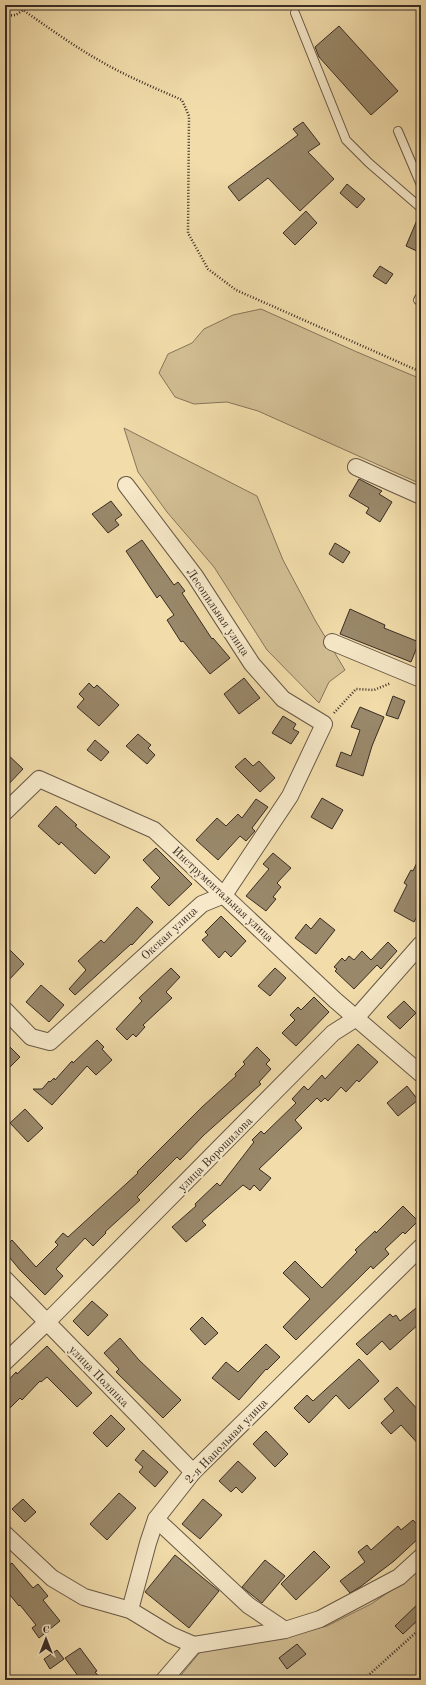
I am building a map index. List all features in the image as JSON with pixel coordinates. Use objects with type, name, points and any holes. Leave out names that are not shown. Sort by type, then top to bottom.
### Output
[{"type":"street","points":[[356,467],[421,496]]},
{"type":"street","name":"Лесопильная улица","points":[[126,485],[194,576],[252,664],[283,699],[324,724]]},
{"type":"street","points":[[332,642],[415,677]]},
{"type":"street","points":[[224,895],[290,796],[324,724]]},
{"type":"street","name":"Инструментальная улица","points":[[5,812],[39,779],[154,830],[355,1019],[421,1074]]},
{"type":"street","name":"Окская улица","points":[[5,1010],[32,1036],[50,1042],[202,904],[224,895]]},
{"type":"street","name":"улица Ворошилова","points":[[5,1362],[47,1322],[333,1033],[355,1019],[421,944]]},
{"type":"street","name":"2-я Напольная улица","points":[[130,1610],[156,1519],[192,1472],[421,1247]]},
{"type":"street","name":"улица Полянка","points":[[5,1279],[192,1472]]},
{"type":"street","points":[[156,1519],[248,1605],[285,1630]]},
{"type":"street","points":[[5,1534],[52,1578],[84,1597],[130,1610],[171,1635],[194,1645],[285,1630],[320,1619],[400,1577],[421,1557]]},
{"type":"street","points":[[164,1680],[194,1645]]},
{"type":"lane","points":[[295,13],[346,140],[369,163],[421,208]]},
{"type":"lane","points":[[398,131],[421,185]]},
{"type":"lane","points":[[421,295],[418,300],[421,302]]},
{"type":"path","points":[[5,16],[16,15],[23,10],[101,62],[133,79],[142,81],[182,100],[189,116],[188,233],[208,270],[236,290],[421,372]]},
{"type":"path","points":[[324,724],[356,690],[374,690],[415,677]]},
{"type":"path","points":[[363,1680],[421,1628]]},
{"type":"shaded area","points":[[261,309],[421,379],[421,484],[258,411],[227,402],[194,404],[175,397],[159,373],[168,354],[192,343],[204,329],[233,315]]},
{"type":"shaded area","points":[[124,428],[257,496],[283,560],[315,620],[345,670],[329,682],[319,703],[267,650],[214,567],[167,512],[138,472]]},
{"type":"shaded area","points":[[421,1566],[421,1680],[177,1680],[200,1652],[289,1636],[327,1626],[371,1604],[405,1581]]},
{"type":"building","points":[[339,26],[398,91],[371,115],[319,57],[315,47]]},
{"type":"building","points":[[303,122],[320,144],[308,152],[334,179],[300,211],[268,178],[239,201],[228,187],[298,135],[293,129]]},
{"type":"building","points":[[347,184],[365,199],[357,208],[340,193]]},
{"type":"building","points":[[306,211],[317,223],[295,245],[283,233]]},
{"type":"building","points":[[421,213],[421,253],[406,246]]},
{"type":"building","points":[[380,266],[393,274],[386,284],[373,276]]},
{"type":"building","points":[[359,479],[382,491],[379,494],[392,502],[380,522],[366,513],[369,508],[349,496]]},
{"type":"building","points":[[111,501],[122,515],[115,520],[119,525],[108,533],[92,514]]},
{"type":"building","points":[[142,540],[174,585],[178,582],[185,591],[182,593],[212,639],[213,638],[230,658],[210,674],[183,641],[181,642],[167,620],[174,615],[160,595],[157,598],[126,551]]},
{"type":"building","points":[[335,543],[350,552],[343,563],[329,554]]},
{"type":"building","points":[[350,609],[385,625],[384,628],[419,642],[411,662],[340,634]]},
{"type":"building","points":[[244,678],[260,698],[239,714],[224,694]]},
{"type":"building","points":[[89,683],[94,688],[97,685],[119,705],[99,726],[77,707],[84,699],[79,694]]},
{"type":"building","points":[[393,696],[405,701],[398,719],[386,715]]},
{"type":"building","points":[[360,707],[384,717],[372,746],[363,776],[336,766],[341,752],[351,756],[360,730],[351,727]]},
{"type":"building","points":[[283,716],[296,724],[293,729],[299,732],[291,744],[272,733]]},
{"type":"building","points":[[138,734],[151,745],[148,748],[155,755],[147,764],[126,746]]},
{"type":"building","points":[[95,740],[109,752],[101,761],[87,750]]},
{"type":"building","points":[[5,752],[23,769],[5,788]]},
{"type":"building","points":[[245,758],[253,766],[259,761],[275,778],[260,792],[235,767]]},
{"type":"building","points":[[322,798],[343,810],[332,829],[311,817]]},
{"type":"building","points":[[256,799],[268,807],[252,828],[255,831],[246,841],[240,836],[218,860],[196,840],[217,818],[226,826],[238,814],[242,818]]},
{"type":"building","points":[[56,806],[77,825],[75,826],[110,857],[95,874],[61,842],[59,845],[38,826]]},
{"type":"building","points":[[156,848],[192,884],[169,906],[151,887],[160,878],[143,860]]},
{"type":"building","points":[[273,853],[291,868],[277,883],[281,887],[273,897],[276,899],[266,911],[246,896],[269,869],[263,864]]},
{"type":"building","points":[[421,854],[421,908],[414,922],[394,911],[407,885],[404,883],[411,870],[413,871]]},
{"type":"building","points":[[137,907],[153,922],[132,945],[131,944],[75,995],[69,989],[86,970],[78,961],[101,940],[104,943]]},
{"type":"building","points":[[221,916],[246,941],[231,957],[225,951],[219,958],[202,940],[208,935],[205,932]]},
{"type":"building","points":[[320,918],[335,930],[316,954],[295,938],[306,924],[311,929]]},
{"type":"building","points":[[388,942],[397,951],[381,969],[377,965],[354,989],[335,971],[337,969],[334,967],[342,958],[345,961],[349,956],[354,960],[362,951],[371,960]]},
{"type":"building","points":[[5,945],[24,964],[5,984]]},
{"type":"building","points":[[171,968],[180,977],[166,992],[172,998],[143,1025],[145,1027],[136,1037],[133,1034],[127,1040],[116,1029],[142,1001],[139,998]]},
{"type":"building","points":[[275,968],[286,978],[270,996],[258,986]]},
{"type":"building","points":[[41,985],[64,1005],[49,1022],[26,1002]]},
{"type":"building","points":[[314,997],[329,1012],[296,1046],[282,1033],[295,1020],[290,1015],[298,1007],[301,1010]]},
{"type":"building","points":[[404,1001],[416,1013],[400,1029],[387,1017]]},
{"type":"building","points":[[97,1040],[104,1047],[102,1049],[112,1060],[96,1075],[87,1066],[52,1105],[33,1089],[42,1089],[49,1081],[50,1082],[54,1078],[55,1080],[72,1061],[73,1063]]},
{"type":"building","points":[[5,1042],[20,1057],[5,1072]]},
{"type":"building","points":[[358,1044],[378,1062],[359,1082],[357,1080],[346,1092],[341,1087],[328,1101],[325,1098],[321,1102],[317,1098],[295,1120],[302,1128],[259,1169],[271,1178],[260,1191],[254,1185],[250,1190],[243,1185],[202,1221],[206,1225],[186,1242],[172,1227],[196,1206],[195,1204],[217,1183],[220,1186],[254,1142],[252,1140],[261,1131],[264,1134],[296,1103],[292,1099],[304,1086],[308,1090],[322,1075],[325,1079]]},
{"type":"building","points":[[257,1047],[270,1060],[266,1064],[271,1069],[259,1082],[261,1084],[204,1135],[180,1160],[177,1157],[137,1197],[140,1200],[105,1232],[106,1233],[93,1246],[85,1238],[56,1269],[63,1276],[45,1295],[20,1270],[5,1252],[5,1247],[12,1240],[36,1267],[58,1245],[55,1242],[63,1233],[68,1237],[138,1173],[137,1172],[202,1107],[236,1076],[235,1074],[245,1064],[243,1062]]},
{"type":"building","points":[[407,1086],[418,1100],[398,1116],[387,1103]]},
{"type":"building","points":[[25,1109],[43,1128],[28,1142],[10,1123]]},
{"type":"building","points":[[403,1206],[418,1221],[405,1234],[403,1232],[385,1249],[389,1254],[373,1269],[371,1266],[296,1340],[283,1327],[310,1299],[283,1273],[295,1261],[322,1288],[357,1252],[355,1250],[375,1231],[376,1233]]},
{"type":"building","points":[[92,1301],[108,1315],[88,1336],[73,1321]]},
{"type":"building","points":[[421,1304],[421,1322],[390,1350],[382,1341],[367,1355],[356,1344],[390,1314],[393,1317],[396,1315],[400,1321]]},
{"type":"building","points":[[202,1317],[218,1333],[205,1345],[190,1329]]},
{"type":"building","points":[[120,1338],[139,1360],[181,1400],[163,1418],[116,1372],[119,1369],[104,1353]]},
{"type":"building","points":[[266,1344],[280,1357],[267,1370],[266,1369],[239,1400],[212,1378],[226,1362],[238,1372]]},
{"type":"building","points":[[47,1346],[92,1393],[77,1407],[47,1377],[41,1382],[40,1381],[22,1400],[20,1398],[5,1413],[5,1384],[16,1372],[17,1374]]},
{"type":"building","points":[[359,1359],[379,1381],[349,1409],[336,1395],[309,1423],[294,1408],[307,1395],[313,1401]]},
{"type":"building","points":[[397,1387],[421,1413],[421,1447],[401,1425],[391,1434],[381,1423],[394,1411],[384,1399]]},
{"type":"building","points":[[111,1415],[125,1429],[107,1447],[93,1433]]},
{"type":"building","points":[[266,1431],[288,1454],[275,1467],[253,1444]]},
{"type":"building","points":[[143,1450],[168,1472],[155,1487],[139,1472],[143,1467],[135,1460]]},
{"type":"building","points":[[238,1461],[256,1478],[242,1493],[236,1487],[231,1492],[219,1481]]},
{"type":"building","points":[[119,1493],[136,1508],[107,1540],[90,1524]]},
{"type":"building","points":[[23,1499],[36,1512],[25,1522],[12,1509]]},
{"type":"building","points":[[203,1499],[222,1515],[200,1539],[182,1524]]},
{"type":"building","points":[[413,1520],[421,1529],[421,1536],[394,1561],[350,1593],[340,1581],[365,1562],[358,1552],[367,1545],[371,1550],[398,1526],[401,1530]]},
{"type":"building","points":[[314,1551],[330,1567],[296,1600],[281,1584]]},
{"type":"building","points":[[175,1555],[219,1591],[189,1628],[145,1592]]},
{"type":"building","points":[[265,1560],[285,1576],[262,1603],[242,1587]]},
{"type":"building","points":[[12,1563],[33,1588],[38,1584],[48,1596],[43,1600],[60,1621],[39,1638],[32,1628],[36,1625],[5,1589],[5,1568]]},
{"type":"building","points":[[421,1601],[421,1617],[403,1634],[395,1626]]},
{"type":"building","points":[[297,1644],[306,1654],[287,1669],[279,1658]]},
{"type":"building","points":[[80,1648],[97,1671],[95,1672],[102,1680],[81,1680],[65,1658]]},
{"type":"building","points":[[57,1650],[64,1659],[50,1669],[44,1659]]}]
